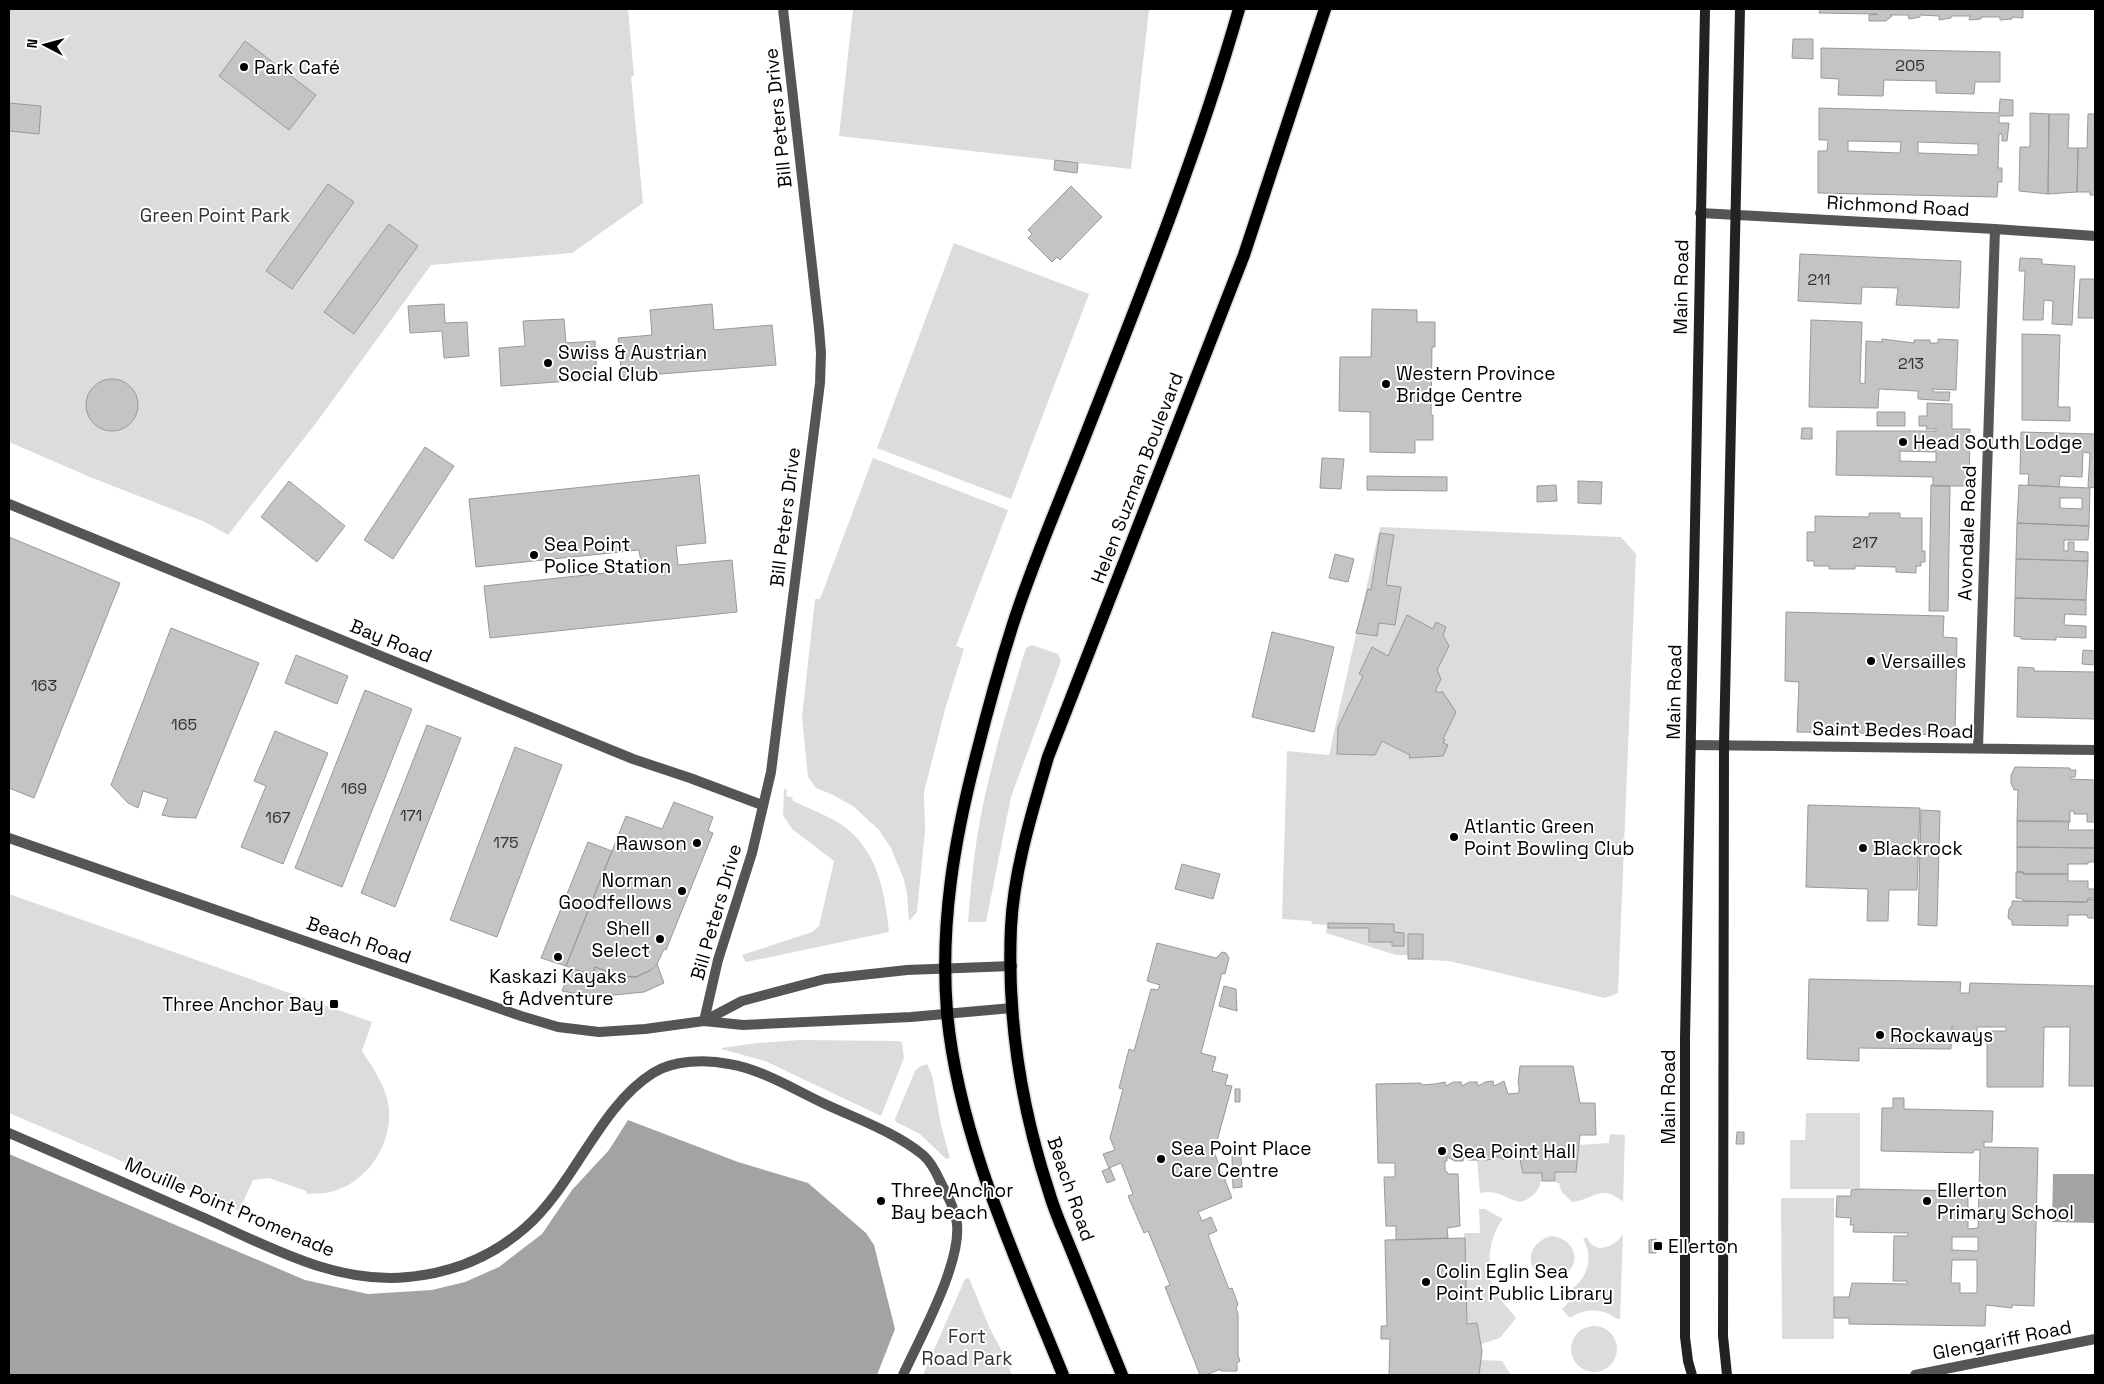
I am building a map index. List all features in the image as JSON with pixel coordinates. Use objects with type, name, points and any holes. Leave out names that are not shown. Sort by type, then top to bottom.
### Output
[{"type":"main road","points":[[1230,38],[1232,9]]},
{"type":"main road","points":[[1063,1375],[992,1197],[965,1109],[948,1014],[945,967],[950,880],[959,821],[987,711],[1013,623],[1161,243],[1239,9]]},
{"type":"main road","name":"Helen Suzman Boulevard","points":[[1012,966],[1011,926],[1019,868],[1027,830],[1048,757],[1244,256],[1325,9]]},
{"type":"main road","name":"Main Road","points":[[1692,1375],[1685,1337],[1685,1049],[1705,9]]},
{"type":"main road","points":[[1727,1375],[1722,1336],[1724,745],[1734,215],[1740,9]]},
{"type":"main road","name":"Beach Road","points":[[1012,966],[1014,1036],[1029,1121],[1049,1193],[1122,1375]]},
{"type":"street","name":"Bill Peters Drive","points":[[704,1021],[718,960],[752,853],[771,772],[818,400],[821,353],[783,9]]},
{"type":"street","name":"Richmond Road","points":[[1700,213],[2095,236]]},
{"type":"street","name":"Avondale Road","points":[[1978,748],[1995,229]]},
{"type":"street","name":"Bay Road","points":[[9,504],[633,759],[762,805]]},
{"type":"street","name":"Saint Bedes Road","points":[[1690,745],[2095,750]]},
{"type":"street","name":"Beach Road","points":[[9,838],[521,1016],[558,1027],[599,1032],[644,1029],[704,1021],[743,1025],[948,1014],[1012,1008]]},
{"type":"street","name":"Beach Road","points":[[704,1021],[742,1001],[825,979],[945,967],[1012,966]]},
{"type":"street","name":"Mouille Point Promenade","points":[[9,1133],[308,1263],[372,1278],[405,1278],[434,1274],[470,1262],[494,1251],[527,1226],[558,1191],[616,1108],[634,1088],[655,1071],[682,1063],[709,1061],[732,1064],[754,1072],[883,1131],[924,1156],[935,1171],[952,1204],[957,1224],[955,1254],[904,1375]]},
{"type":"street","name":"Glengariff Road","points":[[1916,1375],[2095,1339]]},
{"type":"green space","name":"Green Point Park","points":[[9,9],[628,9],[634,76],[631,77],[643,203],[572,253],[431,265],[316,423],[228,535],[205,522],[90,477],[9,442]]},
{"type":"green space","points":[[853,9],[1149,9],[1131,169],[839,136]]},
{"type":"green space","points":[[954,243],[1089,294],[1011,499],[877,448]]},
{"type":"green space","points":[[873,458],[1008,510],[956,646],[964,649],[946,706],[924,792],[925,830],[917,912],[909,921],[904,880],[891,848],[879,830],[853,806],[816,788],[808,777],[802,717],[815,599],[820,599]]},
{"type":"green space","name":"Atlantic Green Point Bowling Club","points":[[1380,527],[1621,537],[1636,554],[1618,993],[1605,998],[1449,961],[1408,959],[1408,955],[1396,955],[1326,933],[1327,925],[1312,924],[1311,921],[1282,919],[1287,751],[1329,755]]},
{"type":"green space","points":[[1032,645],[1058,654],[1061,661],[1011,797],[986,922],[968,922],[975,855],[985,794],[1001,731],[1026,648]]},
{"type":"green space","points":[[784,789],[787,790],[786,796],[792,797],[793,801],[839,823],[862,844],[877,871],[885,901],[889,932],[746,962],[742,955],[812,932],[819,926],[834,861],[792,829],[783,815]]},
{"type":"green space","points":[[9,894],[372,1022],[362,1051],[376,1072],[386,1095],[389,1110],[389,1126],[385,1141],[378,1155],[358,1178],[345,1187],[331,1192],[307,1194],[306,1191],[269,1178],[253,1180],[239,1211],[9,1113]]},
{"type":"green space","points":[[799,1040],[902,1042],[904,1058],[881,1116],[765,1061],[721,1049],[757,1043]]},
{"type":"green space","points":[[927,1064],[932,1075],[941,1125],[950,1158],[946,1159],[920,1134],[896,1122],[895,1119],[915,1071]]},
{"type":"green space","points":[[1806,1113],[1860,1113],[1860,1189],[1790,1189],[1790,1140],[1805,1140]]},
{"type":"green space","points":[[1610,1134],[1625,1135],[1623,1202],[1615,1196],[1603,1193],[1572,1202],[1561,1191],[1559,1183],[1556,1183],[1555,1172],[1576,1171],[1579,1145],[1609,1143]]},
{"type":"green space","points":[[1509,1147],[1520,1147],[1521,1155],[1519,1156],[1523,1173],[1542,1173],[1541,1183],[1536,1192],[1520,1202],[1497,1193],[1480,1193],[1477,1160],[1480,1157],[1496,1156],[1505,1160]]},
{"type":"green space","points":[[1781,1198],[1834,1198],[1834,1339],[1782,1339]]},
{"type":"green space","points":[[1479,1209],[1485,1209],[1503,1219],[1498,1226],[1491,1245],[1490,1276],[1496,1294],[1516,1318],[1500,1338],[1481,1344],[1477,1323],[1467,1324],[1464,1233],[1480,1233]]},
{"type":"green space","points":[[1623,1234],[1620,1319],[1604,1312],[1594,1311],[1579,1313],[1570,1318],[1562,1309],[1570,1301],[1570,1290],[1585,1274],[1588,1253],[1583,1239],[1587,1237],[1590,1243],[1599,1248],[1610,1246]]},
{"type":"green space","points":[[1551,1236],[1567,1242],[1574,1253],[1572,1266],[1561,1279],[1550,1277],[1544,1279],[1537,1274],[1531,1262],[1533,1249],[1543,1239]]},
{"type":"green space","name":"Fort Road Park","points":[[969,1278],[1012,1375],[923,1375],[965,1279]]},
{"type":"green space","points":[[1599,1326],[1611,1332],[1616,1340],[1616,1358],[1611,1366],[1603,1371],[1589,1372],[1577,1366],[1572,1358],[1571,1344],[1577,1332],[1585,1327]]},
{"type":"green space","points":[[1481,1360],[1502,1361],[1511,1375],[1479,1375]]},
{"type":"shaded area","points":[[628,1120],[738,1162],[808,1183],[866,1233],[874,1245],[895,1329],[877,1375],[9,1375],[9,1154],[305,1280],[368,1294],[432,1290],[465,1282],[499,1267],[542,1234],[572,1190],[609,1150]]},
{"type":"shaded area","points":[[2053,1174],[2095,1174],[2095,1223],[2052,1222]]},
{"type":"building","points":[[1820,9],[2023,9],[2023,18],[2012,17],[2012,19],[2000,20],[2000,17],[1981,17],[1981,19],[1969,20],[1970,16],[1951,16],[1951,18],[1939,20],[1939,16],[1920,15],[1920,17],[1909,19],[1908,15],[1890,15],[1892,16],[1886,21],[1869,21],[1869,15],[1878,14],[1819,13]]},
{"type":"building","points":[[1793,39],[1813,39],[1813,59],[1792,58]]},
{"type":"building","points":[[245,41],[316,95],[289,130],[219,76]]},
{"type":"building","points":[[1821,48],[2000,52],[2000,82],[1975,82],[1974,94],[1936,93],[1936,81],[1884,80],[1883,96],[1838,95],[1839,79],[1821,78]]},
{"type":"building","points":[[2000,99],[2013,100],[2013,116],[1999,116],[1999,123],[2009,123],[2007,141],[2002,141],[2002,134],[1999,134],[1998,168],[2002,168],[2002,182],[1998,182],[1997,197],[1818,193],[1818,151],[1827,151],[1828,140],[1819,140],[1819,108],[1999,113]],"holes":[[[1848,141],[1901,142],[1900,153],[1848,151]],[[1918,142],[1978,144],[1978,155],[1918,153]]]},
{"type":"building","points":[[9,103],[41,106],[39,134],[9,131]]},
{"type":"building","points":[[2030,113],[2049,114],[2048,194],[2019,191],[2020,147],[2030,147]]},
{"type":"building","points":[[2049,114],[2069,114],[2068,148],[2078,148],[2077,192],[2048,194]]},
{"type":"building","points":[[2088,114],[2095,114],[2095,195],[2090,195],[2090,192],[2077,192],[2078,148],[2087,148]]},
{"type":"building","points":[[1055,160],[1078,163],[1077,173],[1054,170]]},
{"type":"building","points":[[328,184],[354,202],[292,289],[266,271]]},
{"type":"building","points":[[1071,186],[1102,217],[1060,260],[1057,257],[1052,262],[1028,238],[1032,234],[1028,230]]},
{"type":"building","points":[[389,224],[418,246],[354,334],[324,312]]},
{"type":"building","points":[[1800,254],[1961,261],[1959,308],[1896,305],[1898,288],[1862,287],[1861,304],[1798,301]]},
{"type":"building","points":[[2020,258],[2042,259],[2042,264],[2075,266],[2072,325],[2052,324],[2053,301],[2044,300],[2043,320],[2023,320],[2025,271],[2019,271]]},
{"type":"building","points":[[2080,279],[2095,279],[2095,318],[2078,318]]},
{"type":"building","points":[[444,304],[445,323],[467,322],[469,356],[444,358],[442,331],[410,333],[408,306]]},
{"type":"building","points":[[712,304],[714,330],[772,325],[776,365],[622,377],[618,338],[652,335],[650,310]]},
{"type":"building","name":"Western Province Bridge Centre","points":[[1372,309],[1417,310],[1417,322],[1435,322],[1435,347],[1432,347],[1431,415],[1433,415],[1433,440],[1415,440],[1415,453],[1370,452],[1370,412],[1339,411],[1340,357],[1371,357]]},
{"type":"building","name":"Swiss & Austrian Social Club","points":[[564,319],[566,343],[595,341],[597,379],[501,386],[499,348],[525,346],[523,321]]},
{"type":"building","points":[[1811,320],[1862,322],[1860,383],[1865,384],[1866,341],[1882,342],[1882,339],[1914,343],[1914,340],[1930,340],[1930,343],[1938,343],[1938,339],[1958,340],[1956,390],[1932,389],[1934,392],[1950,392],[1949,401],[1918,399],[1918,391],[1879,389],[1878,408],[1809,407]]},
{"type":"building","points":[[2022,334],[2060,335],[2058,407],[2070,407],[2070,421],[2022,420]]},
{"type":"building","points":[[112,379],[126,383],[134,391],[138,405],[134,419],[126,427],[112,431],[98,427],[90,419],[86,405],[90,391],[98,383]]},
{"type":"building","name":"Head South Lodge","points":[[1927,403],[1952,404],[1952,429],[1970,429],[1969,486],[1933,486],[1933,477],[1836,475],[1837,431],[1936,431],[1936,429],[1926,429],[1927,426],[1919,426],[1919,416],[1927,416]],"holes":[[[1900,451],[1936,452],[1936,462],[1900,461]]]},
{"type":"building","points":[[1877,412],[1905,412],[1905,426],[1877,426]]},
{"type":"building","points":[[1802,428],[1812,428],[1812,439],[1801,439]]},
{"type":"building","points":[[2021,432],[2095,434],[2095,488],[2088,487],[2090,453],[2083,452],[2082,477],[2060,476],[2059,487],[2028,485],[2029,474],[2020,474]]},
{"type":"building","points":[[425,447],[454,466],[393,559],[364,540]]},
{"type":"building","points":[[1322,458],[1344,459],[1341,489],[1320,488]]},
{"type":"building","name":"Sea Point Police Station","points":[[699,475],[706,543],[676,546],[678,565],[732,560],[737,612],[490,638],[484,586],[642,569],[639,550],[476,567],[469,499]]},
{"type":"building","points":[[1367,476],[1447,477],[1447,491],[1367,490]]},
{"type":"building","points":[[289,481],[345,526],[317,562],[261,517]]},
{"type":"building","points":[[1578,481],[1602,482],[1601,504],[1578,503]]},
{"type":"building","points":[[1556,485],[1557,501],[1537,502],[1537,486]]},
{"type":"building","points":[[1931,485],[1950,486],[1948,611],[1929,611]]},
{"type":"building","points":[[2019,485],[2090,488],[2089,526],[2017,523]],"holes":[[[2060,498],[2082,498],[2082,509],[2060,508]]]},
{"type":"building","points":[[1869,513],[1900,513],[1900,518],[1922,518],[1922,551],[1925,551],[1925,562],[1921,562],[1921,566],[1916,566],[1916,573],[1896,572],[1896,567],[1855,566],[1855,569],[1829,569],[1829,566],[1814,566],[1814,561],[1807,561],[1807,532],[1815,532],[1815,516],[1869,517]]},
{"type":"building","points":[[2017,523],[2089,526],[2088,540],[2064,540],[2064,551],[2068,551],[2068,542],[2074,542],[2074,551],[2088,552],[2088,561],[2016,559]]},
{"type":"building","points":[[1380,533],[1394,535],[1386,585],[1401,587],[1395,625],[1379,623],[1377,636],[1356,633],[1368,589],[1371,590]]},
{"type":"building","points":[[9,537],[120,583],[34,798],[9,788]]},
{"type":"building","points":[[1335,554],[1354,559],[1348,582],[1329,578]]},
{"type":"building","points":[[2016,559],[2088,561],[2086,600],[2015,598]]},
{"type":"building","points":[[2015,598],[2086,600],[2086,615],[2065,614],[2064,625],[2086,626],[2086,638],[2056,637],[2056,640],[2021,639],[2021,637],[2014,636]]},
{"type":"building","name":"Versailles","points":[[1786,612],[1944,616],[1943,637],[1957,638],[1955,735],[1797,732],[1799,682],[1785,681]]},
{"type":"building","points":[[1407,615],[1433,629],[1436,622],[1446,627],[1443,635],[1449,646],[1437,670],[1441,679],[1435,691],[1440,693],[1442,691],[1456,712],[1443,739],[1445,740],[1443,743],[1448,745],[1443,756],[1409,758],[1410,755],[1382,741],[1375,755],[1337,754],[1338,727],[1363,676],[1359,674],[1372,647],[1388,656]]},
{"type":"building","points":[[171,628],[259,663],[196,818],[162,815],[168,799],[143,791],[138,808],[128,803],[111,785]]},
{"type":"building","points":[[1272,632],[1334,647],[1314,732],[1252,717]]},
{"type":"building","points":[[2083,650],[2095,651],[2095,665],[2082,664]]},
{"type":"building","points":[[296,655],[348,676],[337,704],[285,683]]},
{"type":"building","points":[[2018,667],[2034,668],[2034,671],[2095,672],[2095,719],[2017,717]]},
{"type":"building","points":[[365,690],[412,709],[342,887],[295,868]]},
{"type":"building","points":[[427,725],[461,738],[395,907],[361,893]]},
{"type":"building","points":[[275,731],[328,753],[283,864],[241,847],[266,786],[254,781]]},
{"type":"building","points":[[515,747],[562,765],[497,937],[450,920]]},
{"type":"building","points":[[2015,767],[2070,768],[2070,770],[2076,770],[2075,777],[2070,777],[2070,779],[2095,780],[2095,822],[2087,822],[2087,814],[2074,814],[2074,811],[2070,811],[2070,822],[2017,821],[2018,790],[2014,790],[2011,783],[2011,775]]},
{"type":"building","points":[[674,802],[713,817],[708,831],[713,833],[666,950],[664,949],[657,964],[651,970],[636,977],[620,976],[595,967],[592,975],[566,966],[626,816],[662,829]]},
{"type":"building","name":"Blackrock","points":[[1808,805],[1920,808],[1917,890],[1889,890],[1888,921],[1867,921],[1868,889],[1806,887]]},
{"type":"building","points":[[1921,810],[1940,811],[1937,926],[1918,925]]},
{"type":"building","points":[[2017,821],[2069,821],[2068,830],[2095,830],[2095,848],[2017,847]]},
{"type":"building","points":[[588,842],[612,851],[566,966],[541,958]]},
{"type":"building","points":[[2017,847],[2095,848],[2095,862],[2068,864],[2068,874],[2023,874],[2023,872],[2017,872]]},
{"type":"building","points":[[1182,864],[1220,874],[1213,899],[1175,889]]},
{"type":"building","points":[[2016,872],[2023,872],[2023,874],[2068,874],[2068,881],[2088,881],[2088,889],[2095,889],[2095,898],[2088,898],[2087,902],[2023,901],[2023,899],[2016,898]]},
{"type":"building","points":[[2088,899],[2095,900],[2095,918],[2088,918],[2087,915],[2068,915],[2068,926],[2012,925],[2012,921],[2008,918],[2012,901],[2087,902]]},
{"type":"building","points":[[1328,923],[1394,924],[1394,932],[1404,933],[1404,946],[1392,946],[1392,942],[1369,942],[1369,928],[1328,928]]},
{"type":"building","points":[[1408,934],[1423,934],[1423,959],[1408,959]]},
{"type":"building","name":"Sea Point Place Care Centre","points":[[1157,943],[1216,958],[1222,952],[1226,953],[1229,958],[1225,974],[1222,973],[1201,1053],[1216,1057],[1212,1071],[1228,1075],[1225,1085],[1232,1086],[1214,1152],[1232,1198],[1198,1212],[1202,1221],[1211,1217],[1217,1231],[1208,1235],[1229,1289],[1232,1288],[1238,1304],[1236,1308],[1238,1314],[1238,1355],[1240,1361],[1237,1363],[1237,1371],[1221,1371],[1221,1369],[1206,1375],[1200,1375],[1165,1287],[1170,1285],[1148,1231],[1144,1233],[1128,1196],[1133,1194],[1121,1163],[1109,1168],[1103,1154],[1115,1150],[1110,1138],[1123,1089],[1119,1088],[1129,1049],[1134,1051],[1151,989],[1158,990],[1160,985],[1147,981]]},
{"type":"building","points":[[657,964],[664,983],[644,992],[595,997],[562,991],[571,968],[592,975],[595,967],[620,976],[636,977],[651,970]]},
{"type":"building","name":"Rockaways","points":[[1809,979],[1961,982],[1960,993],[1969,993],[1970,983],[2095,986],[2095,1086],[2069,1086],[2070,1027],[2044,1027],[2043,1087],[1987,1087],[1987,1031],[2006,1031],[2006,1027],[1977,1027],[1977,1039],[1954,1039],[1952,1026],[1951,1049],[1859,1048],[1859,1061],[1807,1059]]},
{"type":"building","points":[[1224,986],[1236,989],[1237,1011],[1219,1006]]},
{"type":"building","name":"Sea Point Hall","points":[[1520,1066],[1573,1066],[1580,1103],[1595,1103],[1596,1135],[1580,1135],[1576,1172],[1555,1172],[1555,1181],[1542,1181],[1542,1173],[1523,1173],[1519,1155],[1521,1155],[1520,1147],[1509,1147],[1505,1160],[1496,1156],[1495,1159],[1486,1160],[1480,1157],[1479,1160],[1469,1160],[1464,1157],[1463,1161],[1455,1161],[1447,1157],[1445,1171],[1448,1174],[1458,1174],[1460,1226],[1447,1228],[1448,1238],[1396,1240],[1396,1226],[1386,1226],[1384,1177],[1395,1177],[1395,1163],[1378,1163],[1376,1084],[1421,1083],[1421,1085],[1445,1082],[1446,1086],[1453,1082],[1461,1082],[1462,1086],[1469,1082],[1477,1082],[1478,1086],[1485,1082],[1493,1081],[1494,1086],[1504,1081],[1508,1094],[1519,1093]]},
{"type":"building","points":[[1235,1089],[1240,1089],[1240,1102],[1235,1102]]},
{"type":"building","points":[[1893,1098],[1904,1098],[1904,1109],[1993,1111],[1992,1142],[1984,1142],[1984,1147],[2038,1148],[2034,1306],[2012,1305],[2012,1308],[1986,1305],[1985,1326],[1849,1324],[1849,1318],[1834,1318],[1834,1297],[1849,1297],[1852,1283],[1907,1284],[1907,1281],[1893,1281],[1894,1236],[1908,1236],[1908,1233],[1853,1232],[1854,1225],[1850,1225],[1851,1218],[1836,1217],[1837,1196],[1851,1196],[1851,1190],[1860,1189],[1968,1191],[1968,1229],[1978,1228],[1980,1150],[1974,1150],[1973,1153],[1881,1151],[1882,1108],[1893,1108]],"holes":[[[1952,1237],[1978,1237],[1978,1251],[1952,1250]],[[1952,1260],[1977,1260],[1977,1293],[1960,1293],[1960,1283],[1951,1283]]]},
{"type":"building","points":[[1737,1132],[1744,1132],[1744,1144],[1736,1144]]},
{"type":"building","points":[[1241,1155],[1242,1187],[1233,1188],[1232,1156]]},
{"type":"building","points":[[1110,1168],[1115,1180],[1107,1183],[1102,1171]]},
{"type":"building","name":"Colin Eglin Sea Point Public Library","points":[[1465,1238],[1467,1324],[1477,1323],[1482,1351],[1479,1375],[1389,1375],[1390,1339],[1381,1339],[1381,1326],[1387,1326],[1385,1240]]},
{"type":"building","points":[[1656,1239],[1656,1253],[1649,1253],[1649,1240]]},
{"type":"place","name":"Park Café","points":[[244,67]]},
{"type":"place","name":"Swiss & Austrian Social Club","points":[[548,363]]},
{"type":"place","name":"Western Province Bridge Centre","points":[[1386,384]]},
{"type":"place","name":"Head South Lodge","points":[[1903,442]]},
{"type":"place","name":"Sea Point Police Station","points":[[534,555]]},
{"type":"place","name":"Versailles","points":[[1871,661]]},
{"type":"place","name":"Atlantic Green Point Bowling Club","points":[[1454,837]]},
{"type":"place","name":"Rawson","points":[[697,843]]},
{"type":"place","name":"Blackrock","points":[[1863,848]]},
{"type":"place","name":"Norman Goodfellows","points":[[682,891]]},
{"type":"place","name":"Shell Select","points":[[660,939]]},
{"type":"place","name":"Kaskazi Kayaks & Adventure","points":[[558,957]]},
{"type":"place","name":"Three Anchor Bay","points":[[334,1004]]},
{"type":"place","name":"Rockaways","points":[[1880,1035]]},
{"type":"place","name":"Sea Point Hall","points":[[1442,1151]]},
{"type":"place","name":"Sea Point Place Care Centre","points":[[1161,1159]]},
{"type":"place","name":"Three Anchor Bay beach","points":[[881,1201]]},
{"type":"place","name":"Ellerton Primary School","points":[[1927,1201]]},
{"type":"place","name":"Ellerton","points":[[1658,1246]]},
{"type":"place","name":"Colin Eglin Sea Point Public Library","points":[[1426,1282]]}]
